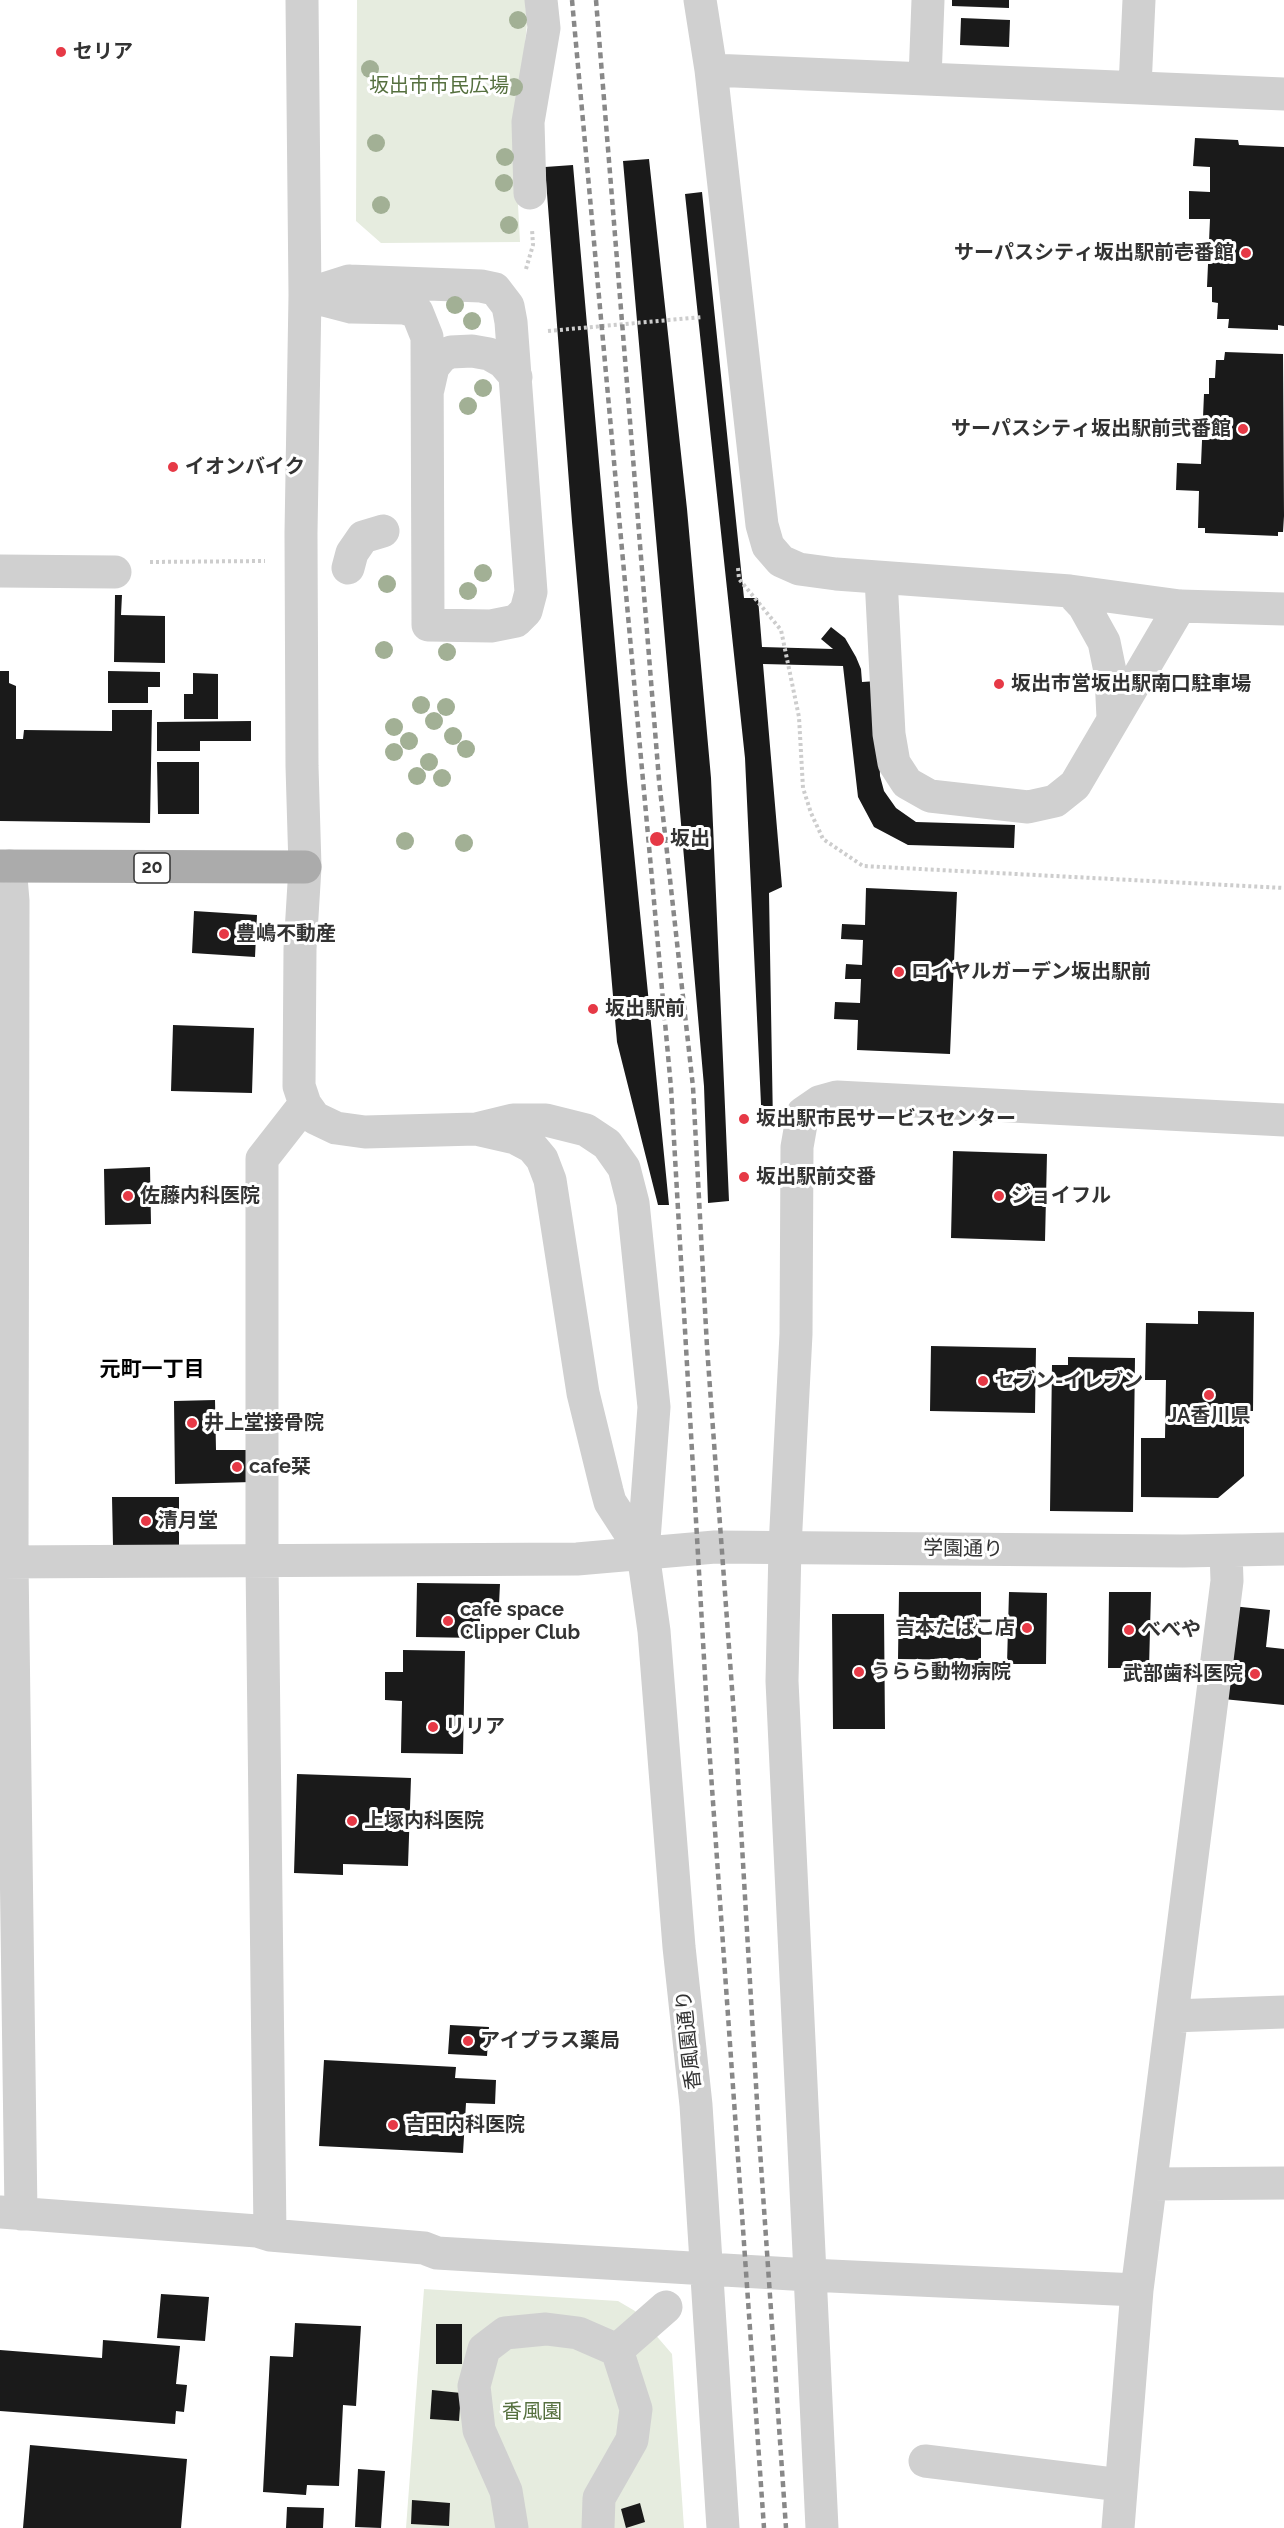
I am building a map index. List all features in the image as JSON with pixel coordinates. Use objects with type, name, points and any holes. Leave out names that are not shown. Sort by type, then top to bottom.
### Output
[{"type":"main road","name":"20","points":[[5,866],[305,867]]},
{"type":"street","points":[[302,0],[305,295],[301,533],[302,782],[305,867],[299,1086],[305,1104],[315,1119],[336,1128],[365,1132],[476,1129],[513,1120],[546,1120],[586,1130],[607,1144],[624,1168],[633,1203],[654,1407],[643,1553]]},
{"type":"street","points":[[530,193],[528,122],[544,28],[541,0]]},
{"type":"street","points":[[700,0],[711,70],[762,525],[768,546],[782,561],[799,569],[881,578],[1070,591],[1180,606],[1284,609]]},
{"type":"street","points":[[925,79],[928,0]]},
{"type":"street","points":[[1135,87],[1139,0]]},
{"type":"street","points":[[711,70],[1284,94]]},
{"type":"street","points":[[349,281],[481,286],[495,289],[508,306],[516,377],[531,592],[526,611],[516,621],[504,625],[428,624],[427,337],[417,312],[404,308],[351,307],[305,295],[349,281]]},
{"type":"street","points":[[427,394],[433,367],[442,356],[451,352],[472,351],[489,354],[503,362],[516,377]]},
{"type":"street","points":[[348,568],[352,553],[363,537],[383,531]]},
{"type":"street","points":[[0,571],[115,572]]},
{"type":"street","points":[[881,578],[889,734],[894,763],[907,783],[930,796],[1028,807],[1055,801],[1075,785],[1180,606]]},
{"type":"street","points":[[1070,591],[1084,606],[1104,642],[1111,676],[1113,718]]},
{"type":"street","points":[[5,866],[14,901],[6,1562],[11,2213],[257,2231],[270,2235],[424,2248],[437,2253],[809,2275],[1137,2290]]},
{"type":"street","points":[[822,2528],[782,1681],[785,1547],[796,1334],[797,1147],[803,1113],[819,1102],[837,1097],[1284,1120]]},
{"type":"street","points":[[270,2235],[262,1562],[262,1159],[305,1104]]},
{"type":"street","points":[[476,1129],[515,1138],[532,1147],[542,1159],[550,1180],[583,1393],[607,1491],[610,1502],[643,1553]]},
{"type":"street","name":"学園通り","points":[[6,1562],[577,1559],[716,1547],[1226,1551],[1284,1549]]},
{"type":"street","points":[[1118,2528],[1137,2290],[1227,1581],[1226,1551]]},
{"type":"street","name":"香風園通り","points":[[643,1553],[654,1631],[679,1947],[696,2105],[723,2528]]},
{"type":"street","points":[[1172,2016],[1284,2012]]},
{"type":"street","points":[[1152,2184],[1284,2183]]},
{"type":"street","points":[[617,2350],[666,2307]]},
{"type":"street","points":[[512,2528],[506,2491],[478,2430],[474,2386],[484,2349],[505,2333],[546,2329],[578,2333],[617,2350],[636,2409],[632,2440],[599,2498],[598,2528]]},
{"type":"street","points":[[926,2461],[1121,2485]]},
{"type":"path","points":[[526,271],[533,245],[530,193]]},
{"type":"path","points":[[538,332],[709,317]]},
{"type":"path","points":[[115,572],[122,563],[266,561]]},
{"type":"green space","name":"坂出市市民広場","points":[[357,0],[525,0],[527,23],[515,149],[520,242],[381,243],[356,221]]},
{"type":"green space","name":"香風園","points":[[424,2289],[618,2301],[635,2311],[672,2354],[684,2528],[406,2528]]},
{"type":"building","points":[[952,0],[1009,0],[1009,8],[952,6]]},
{"type":"building","points":[[961,18],[1010,20],[1009,47],[960,45]]},
{"type":"building","name":"サーパスシティ坂出駅前壱番館","points":[[1195,138],[1238,140],[1239,145],[1284,147],[1284,326],[1278,325],[1278,330],[1228,328],[1229,319],[1217,319],[1218,303],[1212,302],[1212,287],[1207,287],[1210,219],[1189,219],[1189,191],[1210,192],[1210,167],[1193,166]]},
{"type":"building","points":[[649,159],[687,509],[711,778],[729,1201],[708,1203],[704,1086],[623,161]]},
{"type":"building","points":[[573,165],[627,782],[669,1205],[658,1205],[617,1042],[572,522],[545,167]]},
{"type":"building","points":[[702,192],[744,598],[758,598],[762,647],[833,649],[821,639],[831,627],[845,638],[856,657],[861,669],[862,682],[877,681],[880,776],[884,791],[896,808],[916,822],[1015,825],[1014,848],[908,845],[874,827],[858,797],[843,666],[763,664],[782,887],[769,893],[773,1125],[762,1126],[745,758],[685,194]]},
{"type":"building","name":"サーパスシティ坂出駅前弐番館","points":[[1225,352],[1283,354],[1284,516],[1283,532],[1278,532],[1278,536],[1205,533],[1205,528],[1198,528],[1199,491],[1176,490],[1177,463],[1201,464],[1204,394],[1209,394],[1209,378],[1215,378],[1216,360],[1224,360]]},
{"type":"building","points":[[115,595],[122,595],[121,615],[165,616],[165,663],[114,662]]},
{"type":"building","points":[[0,671],[9,671],[9,683],[16,686],[16,739],[23,739],[24,730],[112,731],[112,710],[152,710],[150,823],[0,821]]},
{"type":"building","points":[[108,671],[160,672],[160,687],[148,687],[148,703],[108,703]]},
{"type":"building","points":[[193,673],[218,674],[218,719],[184,719],[184,694],[193,694]]},
{"type":"building","points":[[251,721],[251,741],[200,741],[200,751],[157,751],[157,722]]},
{"type":"building","points":[[157,762],[199,762],[199,814],[158,814]]},
{"type":"building","name":"ロイヤルガーデン坂出駅前","points":[[866,888],[957,892],[950,1054],[857,1050],[858,1020],[834,1019],[835,1002],[860,1003],[861,979],[845,979],[846,964],[862,965],[863,940],[841,939],[842,924],[865,925]]},
{"type":"building","name":"豊嶋不動産","points":[[194,911],[257,915],[255,957],[192,953]]},
{"type":"building","points":[[173,1025],[254,1028],[252,1093],[171,1091]]},
{"type":"building","name":"ジョイフル","points":[[953,1151],[1047,1154],[1045,1241],[951,1238]]},
{"type":"building","name":"佐藤内科医院","points":[[150,1167],[151,1224],[105,1225],[104,1169]]},
{"type":"building","name":"JA香川県","points":[[1198,1311],[1254,1312],[1253,1411],[1244,1411],[1244,1476],[1218,1498],[1141,1497],[1141,1438],[1165,1438],[1166,1380],[1145,1380],[1146,1323],[1198,1324]]},
{"type":"building","points":[[931,1346],[1036,1348],[1035,1413],[930,1411]]},
{"type":"building","points":[[1068,1357],[1135,1358],[1133,1512],[1050,1511],[1052,1365],[1068,1365]]},
{"type":"building","points":[[215,1400],[216,1450],[252,1450],[252,1482],[175,1484],[174,1401]]},
{"type":"building","name":"清月堂","points":[[112,1497],[179,1497],[179,1546],[113,1546]]},
{"type":"building","name":"cafe space Clipper Club","points":[[417,1583],[500,1584],[499,1604],[480,1604],[480,1638],[416,1637]]},
{"type":"building","points":[[899,1592],[981,1592],[981,1660],[898,1659]]},
{"type":"building","name":"吉本たばこ店","points":[[1009,1592],[1047,1593],[1046,1664],[1007,1664]]},
{"type":"building","name":"べべや","points":[[1109,1592],[1151,1592],[1149,1668],[1108,1668]]},
{"type":"building","name":"武部歯科医院","points":[[1232,1606],[1270,1610],[1266,1647],[1284,1649],[1284,1705],[1223,1699]]},
{"type":"building","name":"うらら動物病院","points":[[832,1614],[884,1614],[885,1729],[833,1729]]},
{"type":"building","name":"リリア","points":[[403,1650],[465,1651],[463,1754],[401,1753],[402,1701],[385,1700],[385,1672],[403,1672]]},
{"type":"building","name":"上塚内科医院","points":[[297,1774],[411,1778],[408,1866],[343,1864],[343,1875],[294,1873]]},
{"type":"building","name":"アイプラス薬局","points":[[450,2025],[489,2027],[487,2056],[448,2054]]},
{"type":"building","name":"吉田内科医院","points":[[324,2060],[456,2067],[455,2078],[496,2080],[495,2104],[466,2103],[463,2153],[319,2146]]},
{"type":"building","points":[[161,2294],[209,2297],[205,2341],[157,2338]]},
{"type":"building","points":[[295,2323],[361,2326],[356,2406],[343,2405],[339,2486],[307,2485],[306,2495],[263,2492],[270,2356],[293,2357]]},
{"type":"building","points":[[436,2324],[462,2324],[462,2364],[436,2364]]},
{"type":"building","points":[[103,2340],[180,2346],[176,2384],[187,2385],[184,2412],[176,2411],[175,2424],[0,2411],[0,2350],[102,2358]]},
{"type":"building","points":[[432,2390],[461,2393],[459,2421],[430,2419]]},
{"type":"building","points":[[30,2445],[187,2459],[181,2528],[23,2528]]},
{"type":"building","points":[[358,2469],[385,2471],[381,2528],[355,2527]]},
{"type":"building","points":[[412,2500],[450,2503],[449,2526],[411,2524]]},
{"type":"building","points":[[640,2503],[645,2522],[626,2528],[621,2509]]},
{"type":"building","points":[[287,2507],[324,2508],[323,2528],[286,2528]]},
{"type":"railway","points":[[572,0],[671,1088],[709,1745],[764,2528]]},
{"type":"railway","points":[[596,0],[659,780],[693,1087],[707,1347],[736,1743],[759,2136],[786,2528]]},
{"type":"place","name":"セリア","points":[[61,52]]},
{"type":"place","name":"サーパスシティ坂出駅前壱番館","points":[[1246,253]]},
{"type":"place","name":"サーパスシティ坂出駅前弐番館","points":[[1243,429]]},
{"type":"place","name":"イオンバイク","points":[[173,467]]},
{"type":"place","name":"坂出市営坂出駅南口駐車場","points":[[999,684]]},
{"type":"place","name":"坂出","points":[[657,839]]},
{"type":"place","name":"豊嶋不動産","points":[[224,934]]},
{"type":"place","name":"ロイヤルガーデン坂出駅前","points":[[899,972]]},
{"type":"place","name":"坂出駅前","points":[[593,1009]]},
{"type":"place","name":"坂出駅市民サービスセンター","points":[[744,1119]]},
{"type":"place","name":"坂出駅前交番","points":[[744,1177]]},
{"type":"place","name":"佐藤内科医院","points":[[128,1196]]},
{"type":"place","name":"ジョイフル","points":[[999,1196]]},
{"type":"place","name":"セブン-イレブン","points":[[983,1381]]},
{"type":"place","name":"JA香川県","points":[[1209,1395]]},
{"type":"place","name":"井上堂接骨院","points":[[192,1423]]},
{"type":"place","name":"cafe栞","points":[[237,1467]]},
{"type":"place","name":"清月堂","points":[[146,1521]]},
{"type":"place","name":"cafe space Clipper Club","points":[[448,1621]]},
{"type":"place","name":"吉本たばこ店","points":[[1027,1628]]},
{"type":"place","name":"べべや","points":[[1129,1630]]},
{"type":"place","name":"うらら動物病院","points":[[859,1672]]},
{"type":"place","name":"武部歯科医院","points":[[1255,1674]]},
{"type":"place","name":"リリア","points":[[433,1727]]},
{"type":"place","name":"上塚内科医院","points":[[352,1821]]},
{"type":"place","name":"アイプラス薬局","points":[[468,2041]]},
{"type":"place","name":"吉田内科医院","points":[[393,2125]]},
{"type":"district","name":"元町一丁目","points":[[152,1370]]}]
